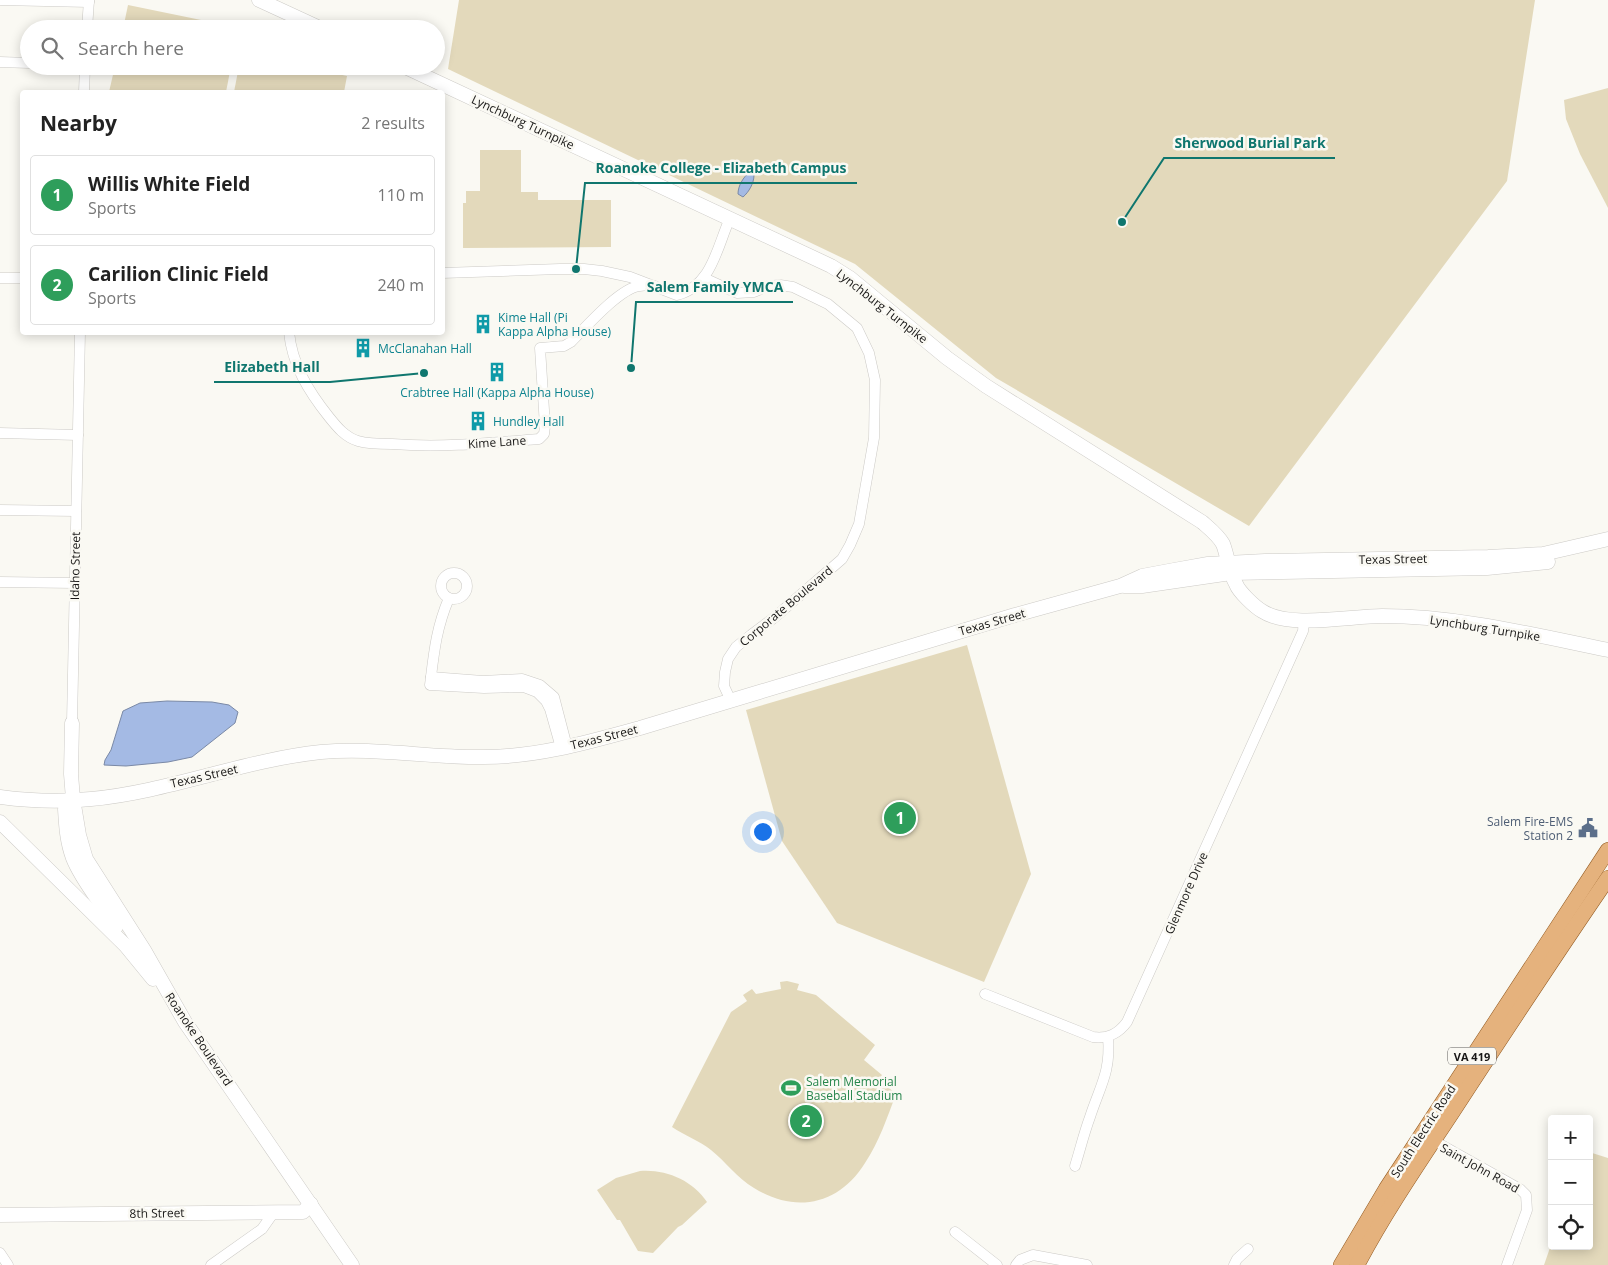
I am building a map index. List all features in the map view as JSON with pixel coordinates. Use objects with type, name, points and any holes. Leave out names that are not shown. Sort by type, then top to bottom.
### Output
[{"type":"main road","points":[[259,0],[302,20]]},
{"type":"main road","name":"Lynchburg Turnpike","points":[[422,75],[802,251],[850,278],[940,352],[986,386],[1202,522],[1219,539],[1230,568],[1241,580],[1247,597],[1270,616],[1304,620],[1383,616],[1440,619],[1608,650]]},
{"type":"main road","name":"Texas Street","points":[[1230,568],[1265,561],[1488,558],[1543,554],[1608,539]]},
{"type":"main road","name":"Texas Street","points":[[73,799],[120,795],[272,760],[320,752],[364,750],[484,757],[532,754],[640,728],[731,702],[983,625],[1120,586],[1142,576],[1191,567],[1516,566],[1571,558],[1608,549]]},
{"type":"main road","name":"Idaho Street","points":[[72,723],[71,774],[73,799]]},
{"type":"main road","points":[[0,797],[73,799]]},
{"type":"main road","points":[[73,799],[65,809],[66,835],[73,858],[126,946]]},
{"type":"main road","name":"Roanoke Boulevard","points":[[73,799],[79,835],[86,858],[144,950],[176,1008],[352,1265]]},
{"type":"main road","points":[[0,822],[126,946],[176,1008]]},
{"type":"main road","name":"South Electric Road","points":[[1357,1265],[1391,1206],[1427,1137],[1608,850]]},
{"type":"main road","name":"South Electric Road","points":[[1341,1265],[1386,1188],[1427,1137],[1608,878]]},
{"type":"main road","name":"8th Street","points":[[0,1215],[302,1212],[311,1204]]},
{"type":"street","points":[[0,0],[89,1],[88,20]]},
{"type":"street","points":[[0,62],[20,63]]},
{"type":"street","points":[[84,90],[85,75]]},
{"type":"street","points":[[704,278],[730,218]]},
{"type":"street","name":"Kime Lane","points":[[445,273],[560,269],[602,271],[655,286],[677,295],[692,290],[704,278]]},
{"type":"street","points":[[0,278],[20,278]]},
{"type":"street","name":"Corporate Boulevard","points":[[704,278],[737,294],[754,292],[768,286],[793,287],[828,304],[857,328],[869,353],[875,380],[874,438],[860,524],[842,559],[775,617],[736,647],[728,659],[725,672],[724,686],[731,702]]},
{"type":"street","name":"Kime Lane","points":[[290,335],[293,355],[307,387],[334,424],[344,434],[358,440],[400,445],[436,446],[539,439],[544,434],[540,348],[564,346],[571,342],[605,307],[625,293],[638,286],[655,286]]},
{"type":"street","name":"Idaho Street","points":[[72,723],[80,335]]},
{"type":"street","points":[[0,433],[78,435]]},
{"type":"street","points":[[0,510],[76,511]]},
{"type":"street","points":[[0,582],[75,583]]},
{"type":"street","points":[[449,598],[440,618],[435,641],[431,681],[522,679],[540,685],[554,697],[564,747]]},
{"type":"street","name":"Glenmore Drive","points":[[1108,1037],[1115,1034],[1127,1022],[1303,631],[1304,620]]},
{"type":"street","points":[[985,994],[1092,1037],[1108,1037],[1109,1051],[1106,1075],[1090,1116],[1075,1166]]},
{"type":"street","name":"Saint John Road","points":[[1427,1137],[1520,1189],[1526,1195],[1527,1210],[1507,1265]]},
{"type":"street","points":[[211,1265],[262,1228],[274,1212]]},
{"type":"street","points":[[955,1232],[997,1265]]},
{"type":"street","points":[[1234,1265],[1237,1259],[1248,1249]]},
{"type":"street","points":[[0,1253],[8,1265]]},
{"type":"street","points":[[1016,1265],[1020,1260],[1033,1255],[1086,1265]]},
{"type":"shaded area","points":[[459,0],[1535,0],[1507,181],[1249,526],[996,378],[855,264],[448,69]]},
{"type":"shaded area","points":[[128,5],[201,20],[125,20]]},
{"type":"shaded area","points":[[113,75],[229,75],[226,90],[109,90]]},
{"type":"shaded area","points":[[237,75],[347,76],[344,90],[234,90]]},
{"type":"shaded area","points":[[1608,88],[1608,208],[1580,154],[1566,119],[1564,100]]},
{"type":"shaded area","points":[[480,150],[521,150],[521,192],[538,192],[538,200],[611,200],[611,247],[463,248],[463,203],[466,203],[466,191],[480,191]]},
{"type":"shaded area","points":[[967,645],[1031,874],[984,982],[837,923],[782,841],[746,710]]},
{"type":"shaded area","name":"Salem Memorial Baseball Stadium","points":[[787,981],[799,984],[797,990],[816,995],[875,1045],[864,1060],[882,1075],[879,1079],[896,1094],[874,1147],[854,1177],[829,1196],[815,1201],[800,1203],[769,1196],[754,1188],[742,1180],[707,1147],[672,1127],[731,1012],[747,1001],[743,995],[752,989],[756,994],[781,989],[780,982]]},
{"type":"shaded area","points":[[1593,1153],[1608,1158],[1608,1265],[1544,1265],[1549,1250],[1593,1250]]},
{"type":"shaded area","points":[[640,1171],[659,1172],[678,1178],[694,1188],[707,1202],[678,1227],[653,1253],[638,1251],[620,1220],[617,1220],[597,1190],[616,1178]]},
{"type":"water","points":[[750,172],[754,175],[753,181],[743,197],[738,194],[739,188],[743,179]]},
{"type":"water","points":[[167,701],[212,702],[229,705],[238,712],[235,723],[192,757],[168,762],[126,766],[104,765],[111,750],[123,711],[140,703]]},
{"type":"place","name":"Sherwood Burial Park","points":[[1122,222]]},
{"type":"place","name":"Roanoke College - Elizabeth Campus","points":[[576,269]]},
{"type":"place","name":"Kime Hall (Pi Kappa Alpha House)","points":[[483,324]]},
{"type":"place","name":"McClanahan Hall","points":[[363,348]]},
{"type":"place","name":"Salem Family YMCA","points":[[631,368]]},
{"type":"place","name":"Crabtree Hall (Kappa Alpha House)","points":[[497,372]]},
{"type":"place","name":"Elizabeth Hall","points":[[424,373]]},
{"type":"place","name":"Hundley Hall","points":[[478,421]]},
{"type":"place","name":"Willis White Field","points":[[900,818]]},
{"type":"place","name":"Salem Fire-EMS Station 2","points":[[1588,828]]},
{"type":"place","name":"Salem Memorial Baseball Stadium","points":[[791,1088]]},
{"type":"place","name":"Carilion Clinic Field","points":[[806,1121]]}]
